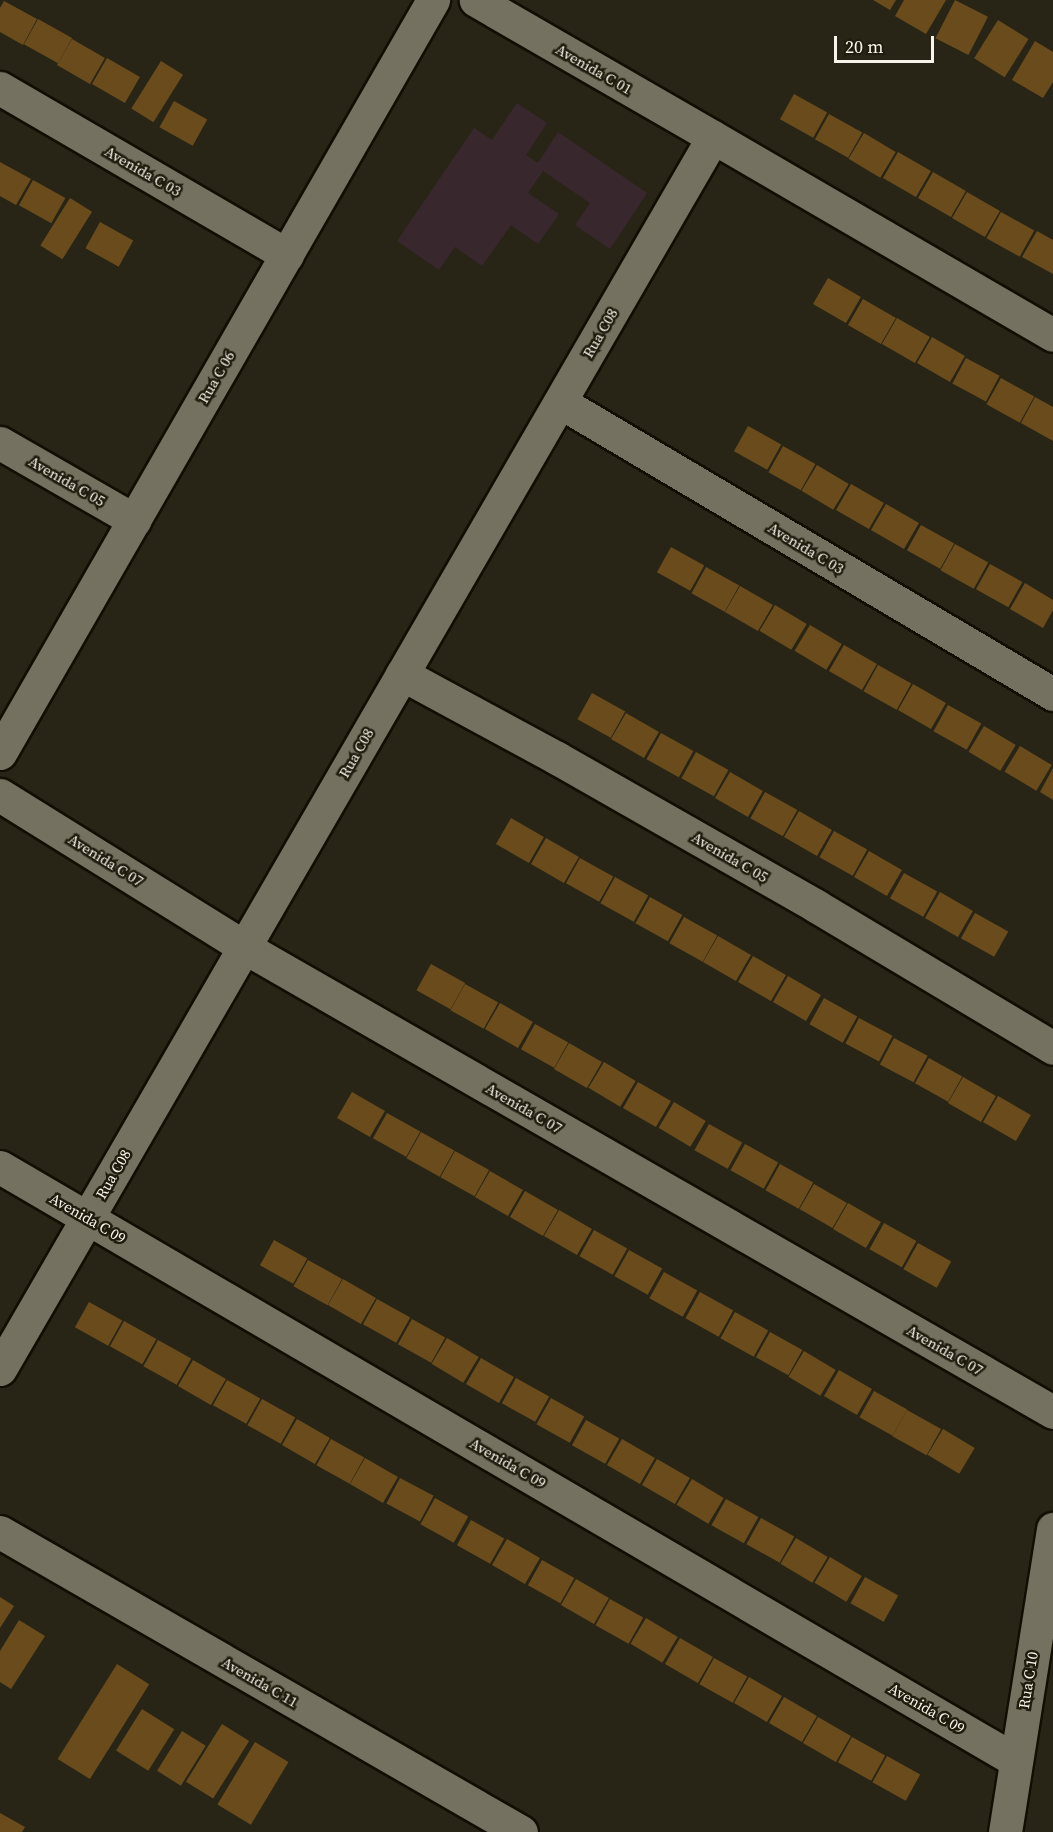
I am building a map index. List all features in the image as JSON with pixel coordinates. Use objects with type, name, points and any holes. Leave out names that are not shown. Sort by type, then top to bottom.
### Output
[{"type":"street","name":"Rua C 06","points":[[0,753],[433,0]]},
{"type":"street","name":"Avenida C 01","points":[[476,0],[1053,335]]},
{"type":"street","name":"Avenida C 03","points":[[0,88],[286,255]]},
{"type":"street","name":"Rua C08","points":[[0,1369],[713,137]]},
{"type":"street","name":"Avenida C 03","points":[[560,402],[1053,694]]},
{"type":"street","name":"Avenida C 05","points":[[0,443],[134,520]]},
{"type":"street","name":"Avenida C 05","points":[[402,674],[556,758],[816,906],[1053,1048]]},
{"type":"street","name":"Avenida C 07","points":[[0,795],[244,947],[1053,1412]]},
{"type":"street","name":"Avenida C 09","points":[[0,1167],[1015,1760]]},
{"type":"street","name":"Rua C 10","points":[[1005,1832],[1053,1529]]},
{"type":"street","name":"Avenida C 11","points":[[0,1532],[521,1832]]},
{"type":"shaded area","points":[[517,103],[547,123],[526,155],[538,163],[558,132],[647,193],[610,249],[575,225],[590,203],[543,171],[528,193],[559,214],[538,244],[511,225],[482,266],[455,247],[439,270],[397,241],[474,128],[492,140]]},
{"type":"building","points":[[873,0],[896,0],[890,10]]},
{"type":"building","points":[[904,0],[946,0],[926,34],[895,16]]},
{"type":"building","points":[[955,0],[988,17],[968,55],[935,38]]},
{"type":"building","points":[[4,1],[37,19],[23,45],[0,32],[0,8]]},
{"type":"building","points":[[38,19],[72,38],[58,63],[24,44]]},
{"type":"building","points":[[998,20],[1029,39],[1005,77],[974,58]]},
{"type":"building","points":[[72,39],[105,58],[90,84],[57,65]]},
{"type":"building","points":[[1035,41],[1053,52],[1053,82],[1043,98],[1012,80]]},
{"type":"building","points":[[107,58],[140,77],[125,103],[92,84]]},
{"type":"building","points":[[161,61],[183,75],[153,122],[131,108]]},
{"type":"building","points":[[794,94],[827,112],[813,138],[780,119]]},
{"type":"building","points":[[174,101],[207,119],[193,146],[159,127]]},
{"type":"building","points":[[829,114],[862,132],[848,158],[815,139]]},
{"type":"building","points":[[864,133],[896,152],[880,178],[849,159]]},
{"type":"building","points":[[898,152],[931,171],[916,197],[883,178]]},
{"type":"building","points":[[0,162],[31,179],[16,205],[0,196]]},
{"type":"building","points":[[933,172],[966,191],[951,217],[918,198]]},
{"type":"building","points":[[33,180],[65,198],[51,223],[19,205]]},
{"type":"building","points":[[967,192],[1000,211],[985,237],[952,218]]},
{"type":"building","points":[[70,198],[92,212],[62,259],[40,245]]},
{"type":"building","points":[[1001,212],[1034,230],[1020,257],[986,238]]},
{"type":"building","points":[[100,222],[133,240],[119,267],[85,248]]},
{"type":"building","points":[[1037,231],[1053,240],[1053,274],[1022,257]]},
{"type":"building","points":[[828,278],[861,297],[846,323],[813,304]]},
{"type":"building","points":[[863,299],[896,318],[881,344],[848,325]]},
{"type":"building","points":[[897,318],[930,337],[915,363],[882,344]]},
{"type":"building","points":[[932,337],[965,356],[950,382],[917,363]]},
{"type":"building","points":[[966,358],[1000,376],[986,401],[952,384]]},
{"type":"building","points":[[1001,378],[1034,396],[1020,423],[986,404]]},
{"type":"building","points":[[1035,397],[1053,407],[1053,441],[1021,423]]},
{"type":"building","points":[[748,426],[781,444],[767,470],[734,451]]},
{"type":"building","points":[[783,446],[815,464],[801,490],[768,472]]},
{"type":"building","points":[[817,465],[849,484],[833,510],[802,491]]},
{"type":"building","points":[[851,484],[884,503],[869,529],[836,510]]},
{"type":"building","points":[[886,504],[919,523],[904,549],[871,530]]},
{"type":"building","points":[[921,525],[954,543],[940,569],[907,550]]},
{"type":"building","points":[[955,544],[988,562],[974,589],[940,570]]},
{"type":"building","points":[[671,547],[704,565],[690,591],[657,572]]},
{"type":"building","points":[[990,564],[1022,582],[1008,607],[976,589]]},
{"type":"building","points":[[706,567],[739,585],[725,612],[691,593]]},
{"type":"building","points":[[1025,583],[1053,600],[1053,610],[1043,628],[1010,609]]},
{"type":"building","points":[[740,586],[773,605],[758,631],[725,612]]},
{"type":"building","points":[[775,605],[807,624],[791,650],[760,631]]},
{"type":"building","points":[[810,625],[842,644],[826,670],[795,651]]},
{"type":"building","points":[[844,645],[877,664],[862,690],[829,671]]},
{"type":"building","points":[[878,665],[911,683],[897,710],[863,691]]},
{"type":"building","points":[[913,684],[946,703],[931,729],[898,710]]},
{"type":"building","points":[[592,693],[625,711],[611,738],[577,719]]},
{"type":"building","points":[[948,705],[981,723],[967,750],[933,731]]},
{"type":"building","points":[[626,713],[659,732],[644,758],[611,739]]},
{"type":"building","points":[[984,726],[1016,745],[1000,771],[969,752]]},
{"type":"building","points":[[661,733],[693,751],[679,777],[646,759]]},
{"type":"building","points":[[1020,746],[1052,765],[1036,791],[1005,772]]},
{"type":"building","points":[[696,752],[728,770],[714,796],[681,778]]},
{"type":"building","points":[[1053,768],[1053,800],[1040,792]]},
{"type":"building","points":[[730,772],[763,791],[748,817],[715,798]]},
{"type":"building","points":[[765,792],[797,810],[783,836],[750,818]]},
{"type":"building","points":[[799,811],[832,830],[817,856],[784,837]]},
{"type":"building","points":[[511,818],[544,837],[529,863],[496,844]]},
{"type":"building","points":[[834,831],[867,849],[853,876],[819,857]]},
{"type":"building","points":[[546,838],[579,857],[564,883],[531,864]]},
{"type":"building","points":[[869,851],[902,870],[887,896],[854,877]]},
{"type":"building","points":[[580,858],[613,876],[599,902],[566,883]]},
{"type":"building","points":[[904,873],[937,891],[923,917],[890,898]]},
{"type":"building","points":[[615,877],[648,895],[634,922],[600,903]]},
{"type":"building","points":[[940,892],[973,911],[958,937],[925,918]]},
{"type":"building","points":[[650,897],[682,915],[668,941],[635,923]]},
{"type":"building","points":[[975,913],[1008,931],[994,957],[961,938]]},
{"type":"building","points":[[684,917],[717,935],[703,962],[669,943]]},
{"type":"building","points":[[718,936],[751,955],[736,981],[703,962]]},
{"type":"building","points":[[753,956],[786,975],[771,1001],[738,982]]},
{"type":"building","points":[[431,964],[465,983],[451,1009],[416,990]]},
{"type":"building","points":[[788,976],[821,995],[806,1021],[773,1002]]},
{"type":"building","points":[[465,984],[498,1002],[484,1029],[450,1010]]},
{"type":"building","points":[[824,998],[857,1016],[843,1043],[809,1024]]},
{"type":"building","points":[[500,1003],[533,1022],[518,1048],[485,1029]]},
{"type":"building","points":[[859,1018],[893,1036],[879,1061],[845,1044]]},
{"type":"building","points":[[535,1024],[568,1042],[554,1068],[521,1049]]},
{"type":"building","points":[[894,1038],[928,1056],[913,1082],[880,1064]]},
{"type":"building","points":[[569,1043],[602,1062],[587,1088],[554,1069]]},
{"type":"building","points":[[929,1058],[962,1076],[948,1102],[915,1083]]},
{"type":"building","points":[[604,1062],[636,1081],[620,1107],[589,1088]]},
{"type":"building","points":[[963,1077],[996,1096],[981,1122],[948,1103]]},
{"type":"building","points":[[638,1082],[671,1101],[656,1127],[623,1108]]},
{"type":"building","points":[[352,1092],[385,1111],[370,1137],[337,1118]]},
{"type":"building","points":[[998,1096],[1031,1115],[1016,1141],[983,1122]]},
{"type":"building","points":[[674,1102],[706,1121],[690,1147],[659,1128]]},
{"type":"building","points":[[387,1113],[420,1131],[406,1157],[373,1138]]},
{"type":"building","points":[[709,1124],[742,1142],[728,1169],[694,1150]]},
{"type":"building","points":[[421,1132],[454,1150],[440,1177],[406,1158]]},
{"type":"building","points":[[745,1144],[778,1162],[764,1189],[730,1170]]},
{"type":"building","points":[[455,1151],[489,1170],[475,1196],[440,1177]]},
{"type":"building","points":[[780,1164],[813,1182],[799,1209],[765,1190]]},
{"type":"building","points":[[490,1171],[523,1190],[508,1216],[475,1197]]},
{"type":"building","points":[[814,1184],[847,1203],[832,1228],[800,1209]]},
{"type":"building","points":[[525,1191],[558,1210],[543,1236],[510,1217]]},
{"type":"building","points":[[848,1203],[881,1222],[866,1248],[833,1229]]},
{"type":"building","points":[[559,1210],[592,1229],[577,1255],[544,1236]]},
{"type":"building","points":[[884,1223],[916,1241],[902,1267],[869,1249]]},
{"type":"building","points":[[594,1230],[627,1248],[613,1275],[579,1256]]},
{"type":"building","points":[[274,1240],[307,1258],[293,1284],[260,1265]]},
{"type":"building","points":[[918,1243],[951,1261],[937,1288],[903,1269]]},
{"type":"building","points":[[629,1250],[662,1268],[648,1295],[614,1276]]},
{"type":"building","points":[[308,1260],[342,1279],[328,1305],[293,1286]]},
{"type":"building","points":[[664,1272],[697,1290],[683,1317],[649,1298]]},
{"type":"building","points":[[343,1279],[376,1298],[361,1324],[328,1305]]},
{"type":"building","points":[[700,1292],[733,1310],[719,1337],[685,1318]]},
{"type":"building","points":[[377,1299],[410,1317],[396,1343],[363,1324]]},
{"type":"building","points":[[89,1302],[122,1320],[108,1346],[75,1327]]},
{"type":"building","points":[[735,1312],[768,1330],[754,1357],[720,1338]]},
{"type":"building","points":[[412,1319],[445,1337],[431,1363],[398,1344]]},
{"type":"building","points":[[124,1321],[156,1339],[142,1364],[110,1346]]},
{"type":"building","points":[[770,1332],[802,1350],[788,1375],[756,1357]]},
{"type":"building","points":[[447,1338],[479,1357],[463,1383],[432,1364]]},
{"type":"building","points":[[158,1340],[191,1358],[177,1385],[143,1366]]},
{"type":"building","points":[[804,1351],[836,1370],[820,1396],[789,1377]]},
{"type":"building","points":[[481,1358],[514,1377],[499,1403],[466,1384]]},
{"type":"building","points":[[193,1360],[226,1379],[211,1405],[178,1386]]},
{"type":"building","points":[[839,1370],[872,1389],[857,1415],[824,1396]]},
{"type":"building","points":[[516,1378],[549,1396],[535,1422],[502,1403]]},
{"type":"building","points":[[227,1380],[260,1398],[246,1424],[213,1405]]},
{"type":"building","points":[[874,1391],[907,1409],[893,1436],[859,1417]]},
{"type":"building","points":[[551,1398],[584,1416],[570,1443],[536,1424]]},
{"type":"building","points":[[262,1399],[295,1417],[281,1444],[247,1425]]},
{"type":"building","points":[[907,1410],[941,1429],[927,1455],[892,1436]]},
{"type":"building","points":[[297,1419],[330,1438],[315,1464],[282,1445]]},
{"type":"building","points":[[586,1420],[619,1438],[605,1464],[572,1445]]},
{"type":"building","points":[[943,1429],[975,1448],[959,1474],[928,1455]]},
{"type":"building","points":[[331,1439],[364,1457],[350,1484],[316,1465]]},
{"type":"building","points":[[622,1439],[655,1458],[640,1484],[607,1465]]},
{"type":"building","points":[[365,1458],[398,1477],[383,1503],[350,1484]]},
{"type":"building","points":[[657,1459],[690,1478],[675,1504],[642,1485]]},
{"type":"building","points":[[400,1478],[434,1496],[420,1521],[386,1504]]},
{"type":"building","points":[[692,1479],[724,1498],[708,1524],[677,1505]]},
{"type":"building","points":[[435,1498],[468,1516],[454,1543],[420,1524]]},
{"type":"building","points":[[726,1499],[758,1517],[744,1543],[711,1525]]},
{"type":"building","points":[[761,1518],[794,1536],[780,1563],[746,1544]]},
{"type":"building","points":[[471,1520],[504,1538],[490,1564],[457,1545]]},
{"type":"building","points":[[796,1538],[828,1557],[812,1583],[781,1564]]},
{"type":"building","points":[[507,1539],[540,1558],[525,1584],[492,1565]]},
{"type":"building","points":[[830,1557],[862,1576],[846,1602],[815,1583]]},
{"type":"building","points":[[542,1560],[574,1578],[560,1603],[528,1585]]},
{"type":"building","points":[[865,1577],[898,1595],[884,1622],[850,1603]]},
{"type":"building","points":[[576,1579],[609,1598],[594,1624],[561,1605]]},
{"type":"building","points":[[0,1597],[14,1606],[0,1628]]},
{"type":"building","points":[[610,1599],[643,1617],[629,1644],[595,1625]]},
{"type":"building","points":[[646,1618],[678,1637],[662,1663],[631,1644]]},
{"type":"building","points":[[19,1620],[45,1636],[11,1689],[0,1682],[0,1651]]},
{"type":"building","points":[[680,1638],[713,1657],[698,1683],[665,1664]]},
{"type":"building","points":[[714,1658],[747,1676],[733,1703],[699,1684]]},
{"type":"building","points":[[117,1664],[149,1684],[90,1779],[58,1759]]},
{"type":"building","points":[[749,1677],[782,1696],[767,1722],[734,1703]]},
{"type":"building","points":[[784,1697],[817,1716],[802,1742],[769,1723]]},
{"type":"building","points":[[142,1709],[174,1729],[148,1771],[116,1751]]},
{"type":"building","points":[[818,1717],[851,1736],[836,1762],[803,1743]]},
{"type":"building","points":[[222,1724],[249,1741],[213,1799],[186,1782]]},
{"type":"building","points":[[182,1731],[206,1746],[181,1786],[157,1771]]},
{"type":"building","points":[[852,1737],[885,1755],[871,1781],[838,1762]]},
{"type":"building","points":[[255,1742],[288,1762],[251,1825],[217,1805]]},
{"type":"building","points":[[887,1756],[920,1774],[906,1801],[872,1782]]},
{"type":"building","points":[[0,1813],[25,1827],[22,1832],[0,1832]]}]
